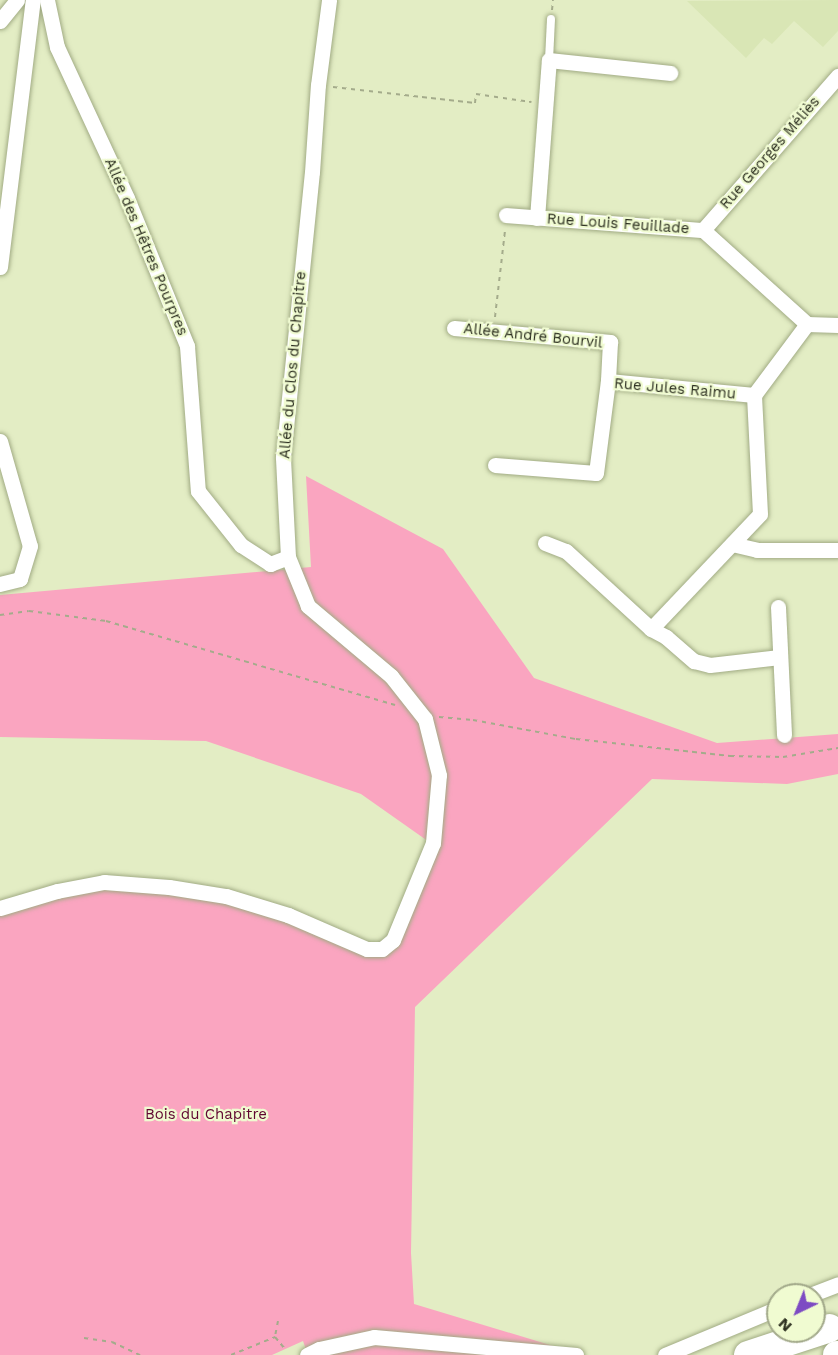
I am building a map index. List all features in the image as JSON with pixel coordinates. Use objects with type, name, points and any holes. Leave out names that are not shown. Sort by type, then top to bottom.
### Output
[{"type":"highway","points":[[748,1355],[834,1326]]},
{"type":"highway","points":[[773,1355],[834,1326]]},
{"type":"street","points":[[0,21],[17,0]]},
{"type":"street","points":[[0,267],[33,0]]},
{"type":"street","name":"Allée des Hêtres Pourpres","points":[[47,0],[57,47],[127,198],[187,346],[198,491],[241,545],[270,564],[288,557]]},
{"type":"street","name":"Allée du Clos du Chapitre","points":[[0,908],[57,891],[104,882],[169,887],[226,896],[288,915],[368,949],[382,949],[393,940],[433,843],[440,775],[425,719],[391,676],[308,606],[288,557],[283,457],[312,172],[318,85],[329,0]]},
{"type":"street","points":[[537,218],[549,60],[670,73]]},
{"type":"street","name":"Rue Georges Méliès","points":[[703,230],[838,76]]},
{"type":"street","name":"Rue Louis Feuillade","points":[[506,215],[703,230],[807,324]]},
{"type":"street","points":[[651,629],[760,514],[754,395],[807,324],[838,325]]},
{"type":"street","name":"Allée André Bourvil","points":[[454,328],[610,342],[608,381]]},
{"type":"street","name":"Rue Jules Raimu","points":[[495,465],[596,473],[608,381],[754,395]]},
{"type":"street","points":[[0,441],[30,546],[20,579],[0,584]]},
{"type":"street","points":[[545,543],[566,551],[651,629],[666,637],[694,661],[710,665],[780,657]]},
{"type":"street","points":[[732,544],[757,550],[838,550]]},
{"type":"street","points":[[778,607],[784,735]]},
{"type":"street","points":[[665,1355],[766,1313]]},
{"type":"street","points":[[307,1355],[319,1349],[375,1337],[576,1355]]},
{"type":"lane","points":[[549,60],[551,19]]},
{"type":"path","points":[[318,85],[475,103],[476,94],[545,103]]},
{"type":"path","points":[[493,331],[506,215]]},
{"type":"path","points":[[275,1337],[278,1321]]},
{"type":"path","points":[[275,1337],[285,1349]]},
{"type":"path","points":[[231,1355],[275,1337]]},
{"type":"path","points":[[84,1338],[112,1342],[140,1355]]},
{"type":"shaded area","points":[[838,0],[838,31],[823,47],[794,21],[772,44],[764,38],[746,58],[687,1]]},
{"type":"green space","name":"Bois du Chapitre","points":[[306,476],[443,549],[534,678],[717,743],[838,734],[838,774],[787,784],[652,779],[415,1007],[411,1253],[414,1304],[583,1355],[308,1355],[303,1341],[272,1355],[0,1355],[0,908],[57,891],[169,887],[382,949],[432,844],[361,794],[206,741],[0,737],[0,595],[311,567]]}]
